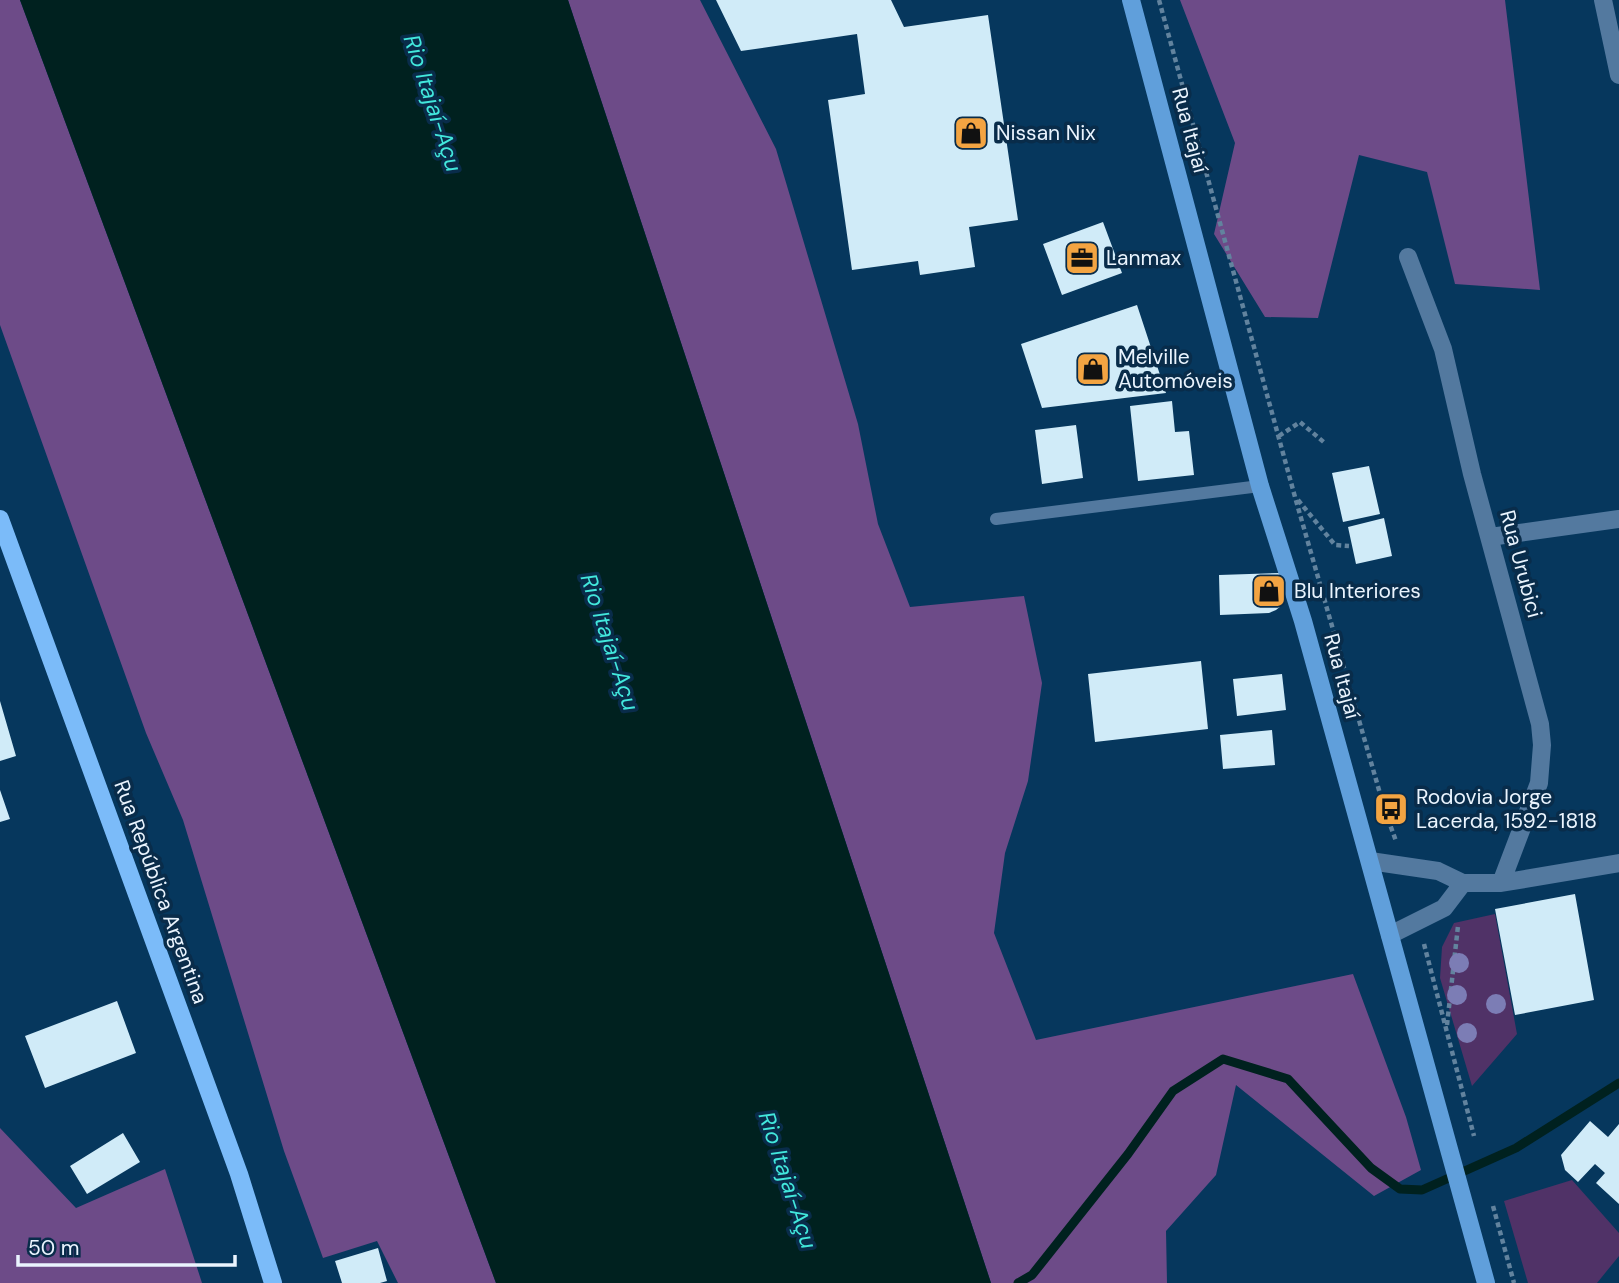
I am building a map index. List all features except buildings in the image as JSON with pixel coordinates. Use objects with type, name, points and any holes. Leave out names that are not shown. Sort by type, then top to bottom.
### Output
[{"type":"main road","name":"Rua Itajaí","points":[[1131,0],[1260,486],[1303,621],[1486,1283]]},
{"type":"main road","name":"Rua República Argentina","points":[[0,519],[234,1161],[273,1283]]},
{"type":"street","points":[[1604,0],[1619,75]]},
{"type":"street","name":"Rua Urubici","points":[[1408,257],[1443,349],[1472,474],[1540,723],[1542,746],[1539,783],[1501,883]]},
{"type":"street","points":[[1490,537],[1619,519]]},
{"type":"street","points":[[1370,861],[1438,871],[1463,883],[1501,883],[1619,863]]},
{"type":"street","points":[[1390,935],[1444,908],[1463,883]]},
{"type":"lane","points":[[996,519],[1260,486]]},
{"type":"path","points":[[1159,0],[1384,811],[1405,866]]},
{"type":"path","points":[[1279,436],[1300,422],[1326,444]]},
{"type":"path","points":[[1295,497],[1335,545],[1349,546]]},
{"type":"path","points":[[1419,922],[1474,1136]]},
{"type":"path","points":[[1446,1029],[1459,923]]},
{"type":"path","points":[[1493,1206],[1514,1283]]},
{"type":"shaded area","points":[[0,0],[20,0],[496,1283],[398,1283],[377,1241],[323,1258],[284,1151],[183,820],[146,733],[0,325]]},
{"type":"shaded area","points":[[568,0],[700,0],[776,149],[858,424],[878,524],[910,607],[1024,596],[1042,683],[1028,781],[1005,853],[994,933],[1036,1040],[1353,974],[1406,1117],[1421,1170],[1374,1196],[1236,1085],[1216,1175],[1166,1231],[1167,1283],[991,1283]]},
{"type":"shaded area","points":[[1180,0],[1505,0],[1540,290],[1455,284],[1427,172],[1359,155],[1318,318],[1265,317],[1214,234],[1235,143]]},
{"type":"shaded area","points":[[1495,914],[1517,1034],[1472,1086],[1440,978],[1442,947],[1454,923]]},
{"type":"shaded area","points":[[0,1128],[76,1208],[165,1169],[202,1283],[0,1283]]},
{"type":"shaded area","points":[[1572,1180],[1619,1233],[1619,1256],[1597,1283],[1528,1283],[1504,1201]]},
{"type":"water","name":"Rio Itajaí-Açu","points":[[20,0],[568,0],[991,1283],[496,1283]]},
{"type":"waterway","points":[[1018,1283],[1032,1275],[1128,1154],[1173,1091],[1223,1059],[1288,1079],[1371,1168],[1400,1189],[1422,1190],[1516,1148],[1619,1083]]},
{"type":"place","name":"Nissan Nix","points":[[971,133]]},
{"type":"place","name":"Lanmax","points":[[1082,258]]},
{"type":"place","name":"Melville Automóveis","points":[[1093,369]]},
{"type":"place","name":"Blu Interiores","points":[[1269,591]]},
{"type":"place","name":"Rodovia Jorge Lacerda, 1592-1818","points":[[1391,809]]}]
